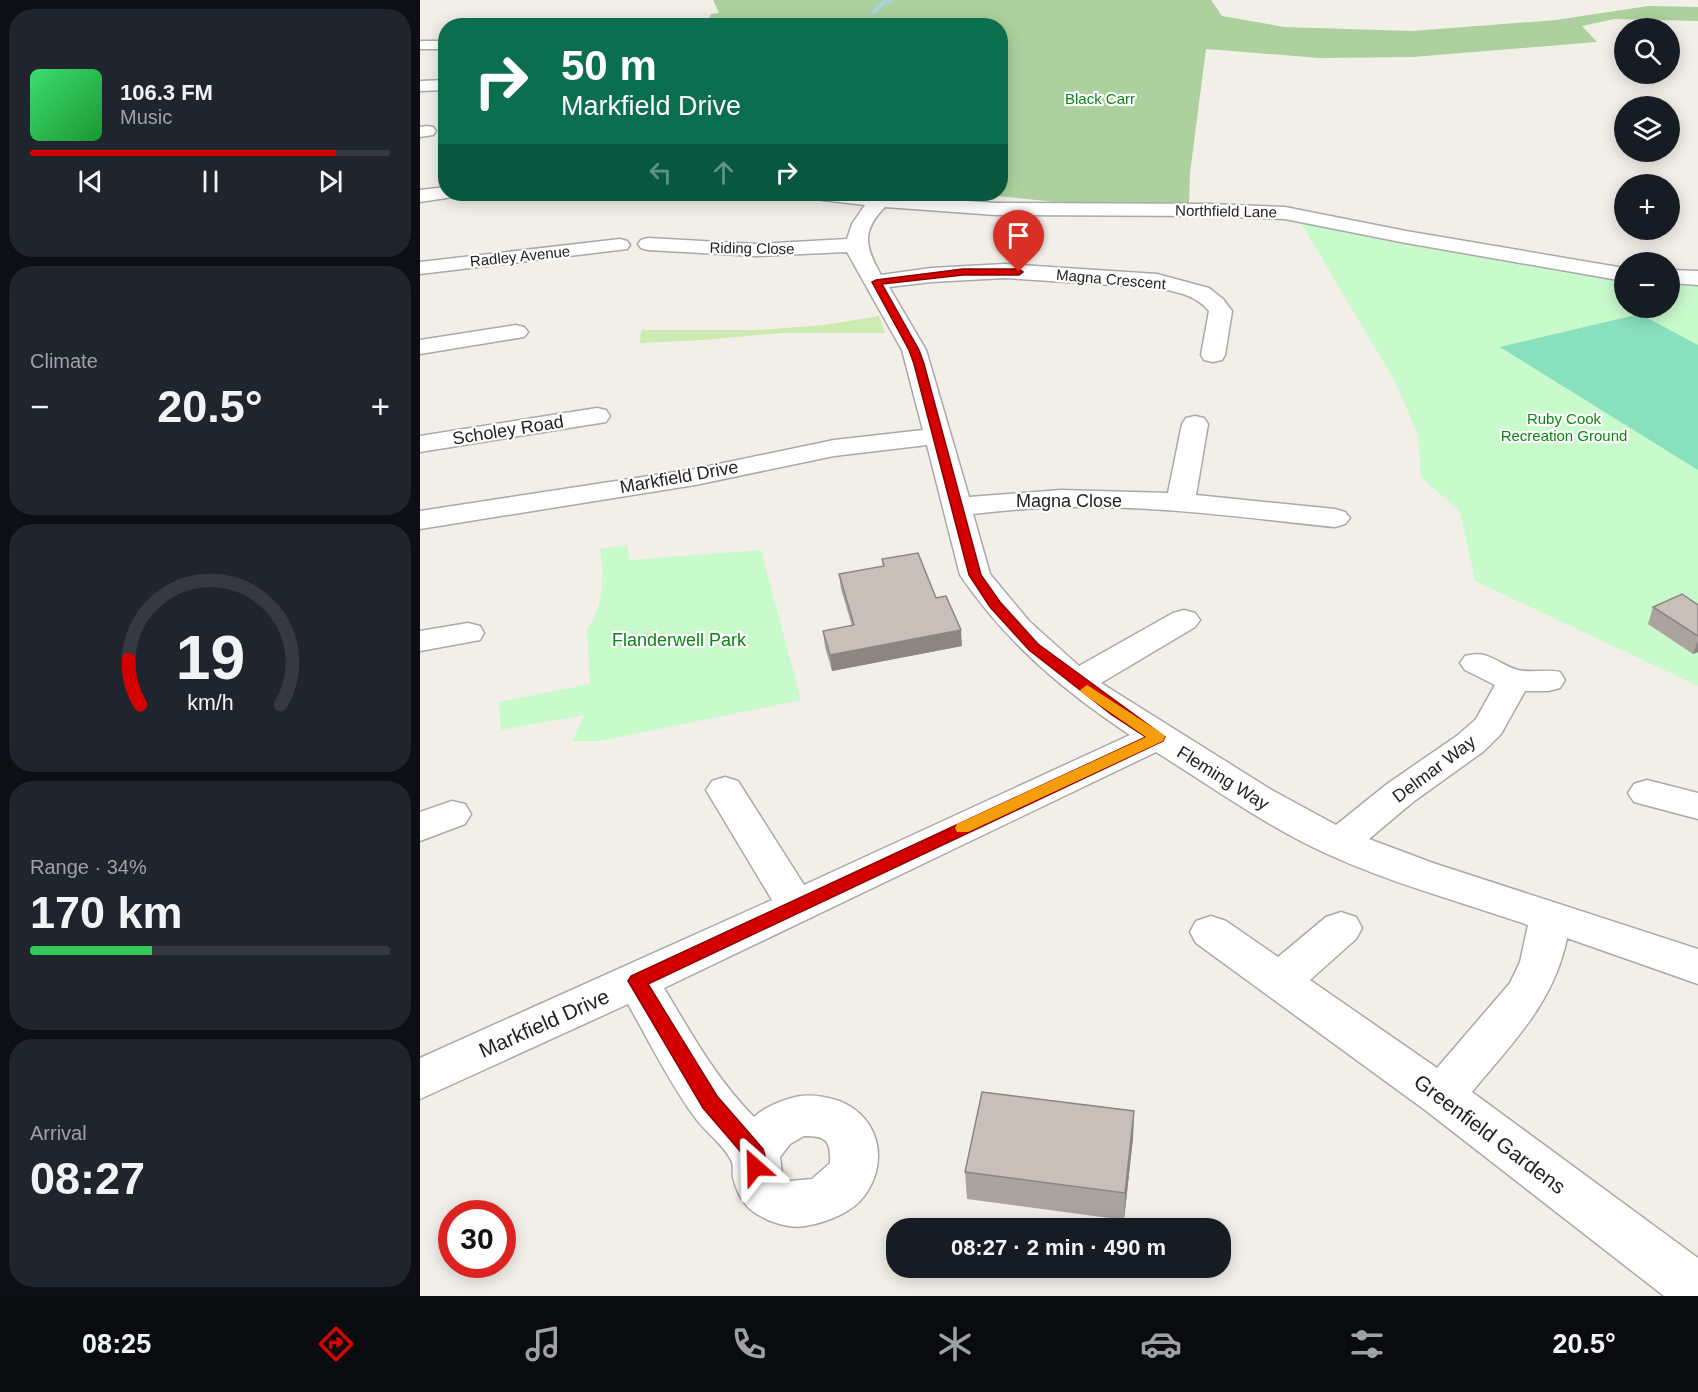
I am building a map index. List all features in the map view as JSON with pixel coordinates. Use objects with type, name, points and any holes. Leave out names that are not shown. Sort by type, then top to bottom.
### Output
[{"type":"street","points":[[420,45],[438,45]]},
{"type":"street","points":[[420,86],[438,85]]},
{"type":"street","points":[[420,196],[438,194]]},
{"type":"street","points":[[856,245],[862,222],[868,211],[880,201]]},
{"type":"street","name":"Northfield Lane","points":[[880,201],[1024,210],[1211,210],[1285,213],[1407,237],[1614,272]]},
{"type":"street","name":"Riding Close","points":[[648,244],[756,250],[856,245]]},
{"type":"street","name":"Radley Avenue","points":[[420,268],[620,245]]},
{"type":"street","name":"Fleming Way","points":[[856,245],[858,253],[914,350],[975,575],[995,604],[1033,647],[1077,682],[1157,737],[1276,812],[1339,843],[1402,868],[1662,953],[1698,967]]},
{"type":"street","name":"Magna Crescent","points":[[876,282],[931,274],[1005,272],[1157,281],[1181,285],[1200,291],[1215,301],[1221,312],[1213,355]]},
{"type":"street","points":[[1680,277],[1698,278]]},
{"type":"street","points":[[420,347],[516,332]]},
{"type":"street","name":"Scholey Road","points":[[420,444],[597,416]]},
{"type":"street","points":[[1180,504],[1195,424]]},
{"type":"street","name":"Markfield Drive","points":[[420,520],[695,477],[834,448],[937,436]]},
{"type":"street","name":"Magna Close","points":[[958,507],[1060,499],[1180,504],[1335,518]]},
{"type":"street","points":[[1077,682],[1184,620]]},
{"type":"street","points":[[420,641],[468,633]]},
{"type":"street","name":"Delmar Way","points":[[1339,843],[1400,794],[1471,743],[1531,681],[1477,663]]},
{"type":"street","name":"Markfield Drive","points":[[420,1079],[637,981],[1157,737]]},
{"type":"street","points":[[725,790],[796,906]]},
{"type":"street","points":[[1647,793],[1698,806]]},
{"type":"street","points":[[1441,1096],[1526,994],[1541,962],[1551,916]]},
{"type":"street","points":[[1280,981],[1341,928]]},
{"type":"street","name":"Greenfield Gardens","points":[[1211,932],[1441,1096],[1698,1290]]},
{"type":"street","points":[[637,981],[710,1102],[756,1156]]},
{"type":"green space","name":"Black Carr","points":[[713,0],[1211,0],[1222,16],[1284,27],[1412,31],[1556,20],[1648,6],[1698,7],[1698,21],[1680,21],[1680,18],[1614,18],[1582,26],[1597,42],[1413,57],[1319,58],[1206,49],[1190,173],[1189,206],[1096,206],[1008,197],[1008,18],[709,18],[711,14],[719,13]]},
{"type":"green space","name":"Ruby Cook Recreation Ground","points":[[1300,221],[1614,279],[1614,318],[1680,318],[1680,281],[1698,281],[1698,686],[1475,581],[1460,512],[1421,477],[1418,436],[1397,385]]},
{"type":"green space","points":[[879,316],[885,333],[781,333],[640,343],[641,330],[758,330],[824,325]]},
{"type":"green space","points":[[1623,318],[1647,318],[1698,345],[1698,470],[1500,347]]},
{"type":"green space","name":"Flanderwell Park","points":[[627,545],[630,560],[761,550],[801,700],[600,741],[572,741],[584,715],[501,730],[499,702],[590,684],[587,629],[593,621],[600,601],[602,569],[600,549]]},
{"type":"building","points":[[918,553],[936,598],[946,596],[961,630],[830,655],[823,631],[854,625],[839,574],[884,566],[882,559]]},
{"type":"building","points":[[1682,594],[1698,605],[1698,636],[1653,607]]},
{"type":"building","points":[[982,1092],[1134,1111],[1125,1193],[965,1172]]},
{"type":"waterway","points":[[873,13],[884,2],[892,0]]},
{"type":"slow traffic","points":[[963,828],[1157,737],[1087,690]]},
{"type":"route","points":[[755,1167],[756,1156],[710,1102],[637,981],[1157,737],[1077,682],[1033,647],[995,604],[975,575],[919,364],[914,350],[876,282],[931,274],[1019,272]]}]
